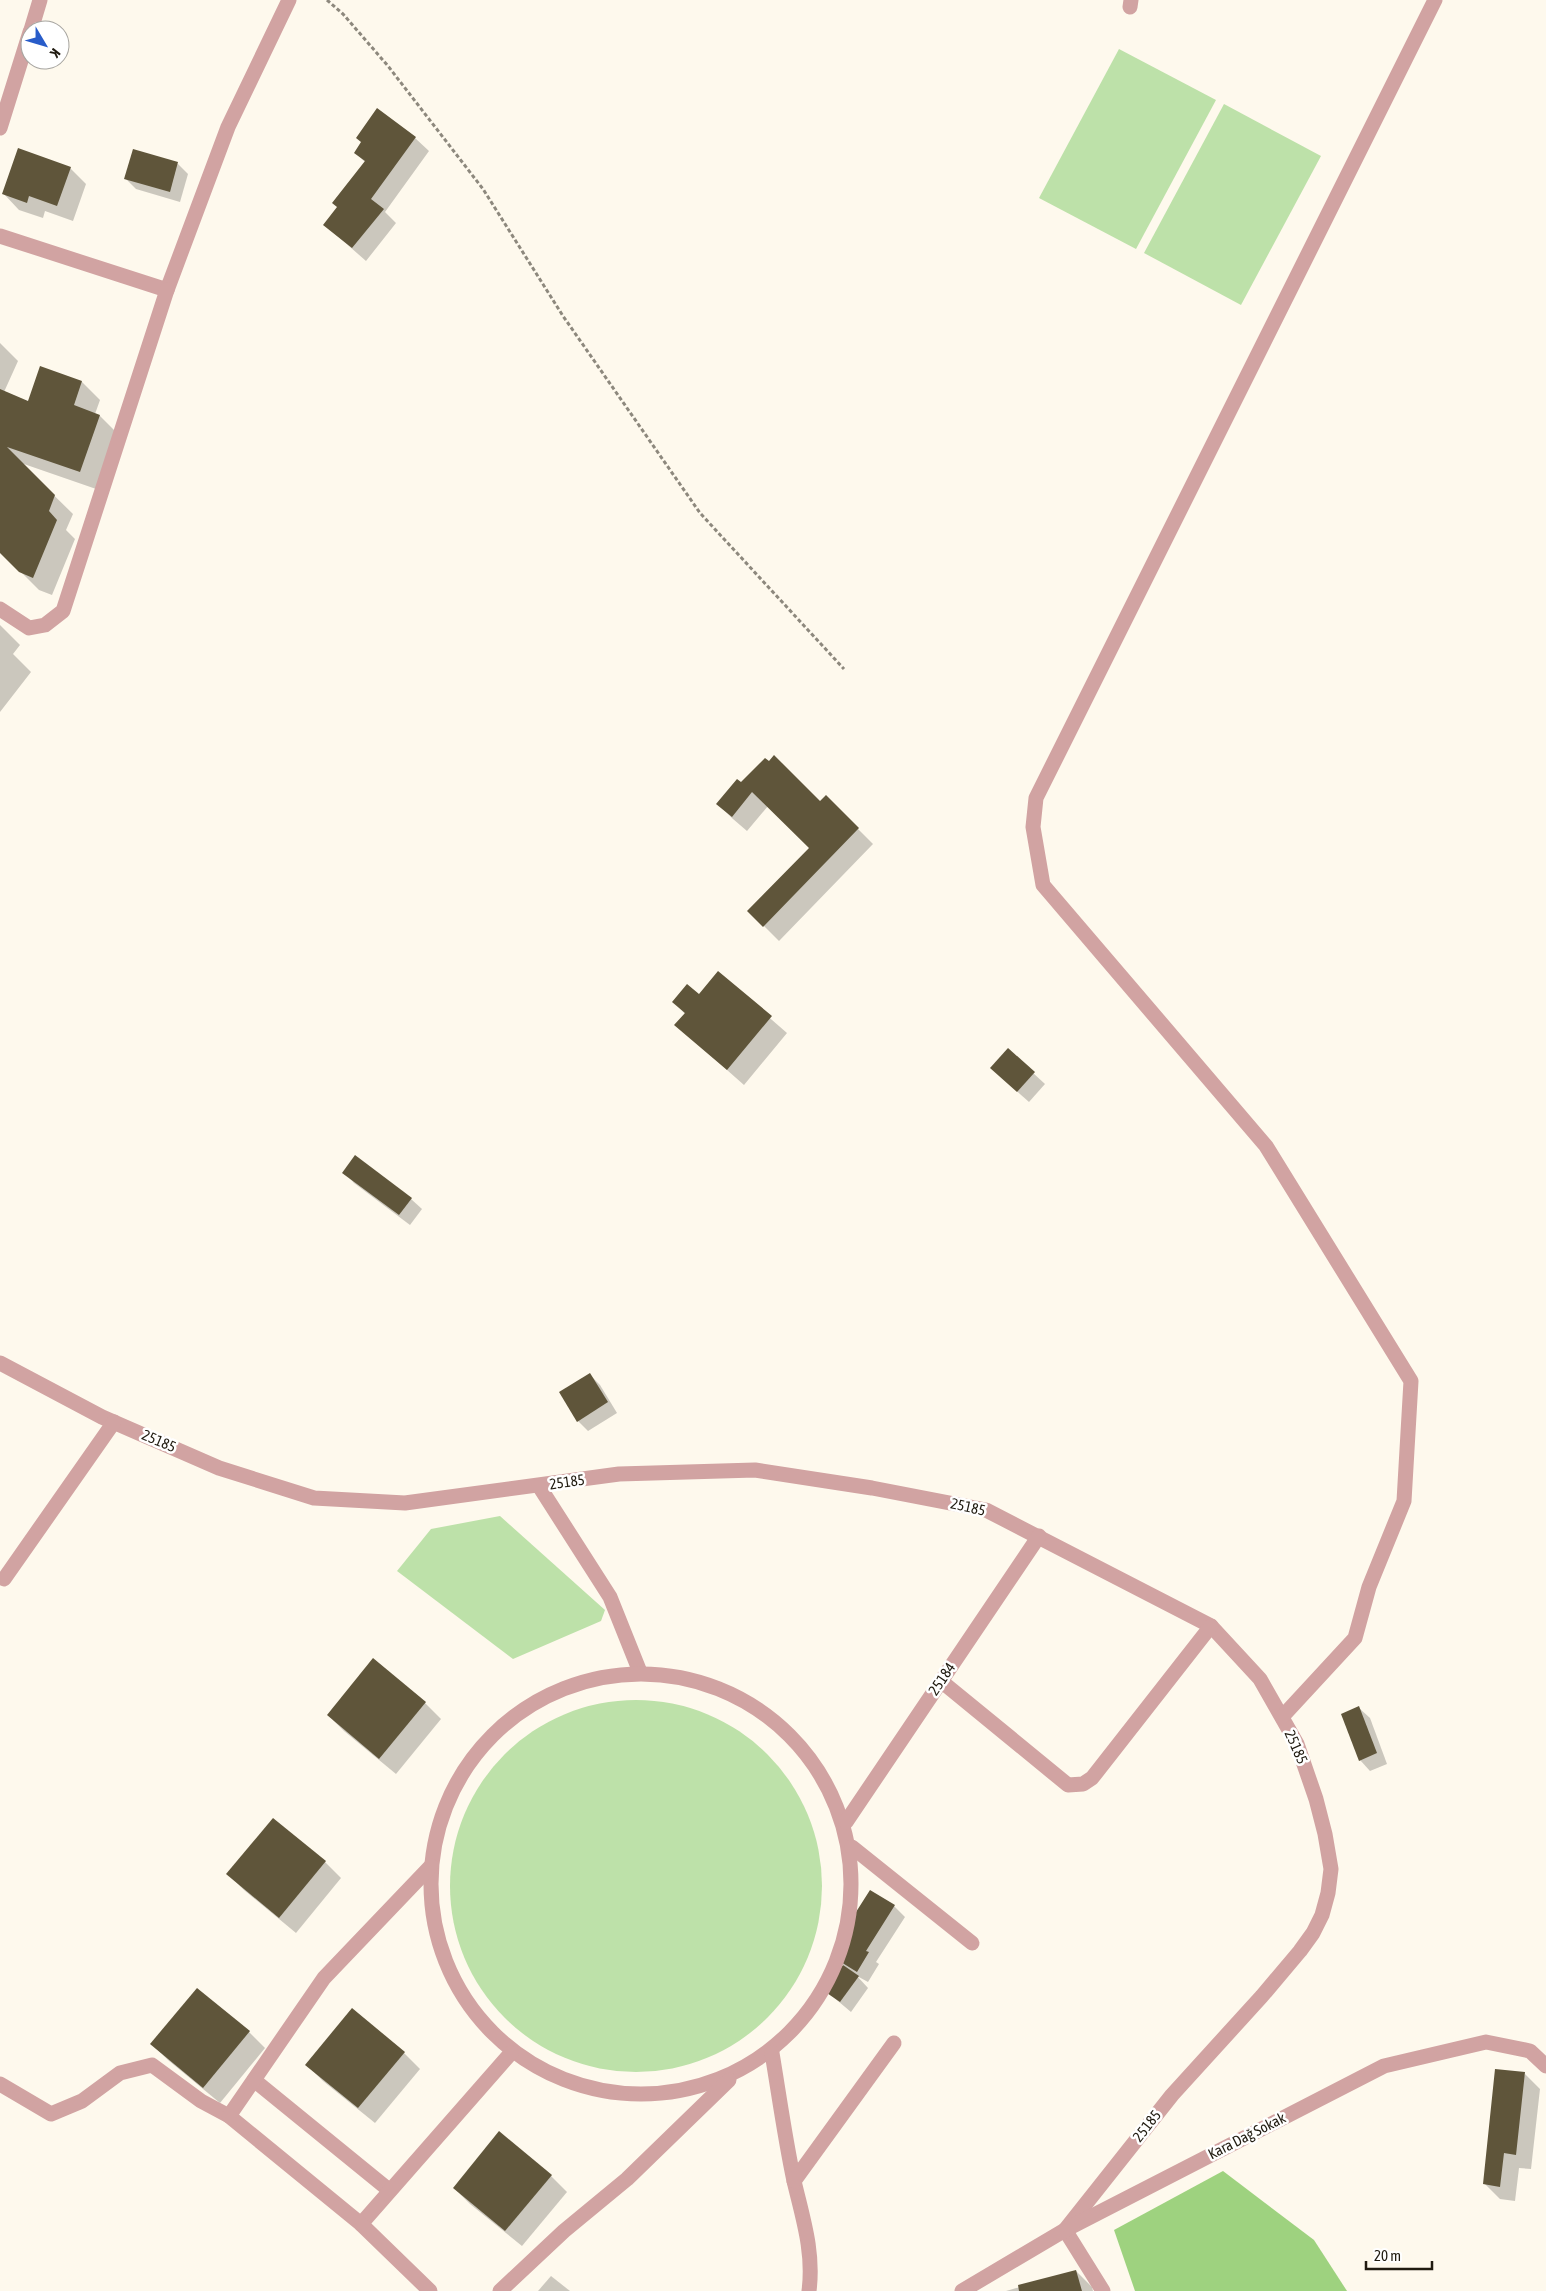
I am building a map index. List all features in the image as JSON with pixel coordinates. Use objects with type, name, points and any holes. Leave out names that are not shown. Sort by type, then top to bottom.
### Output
[{"type":"street","points":[[34,20],[40,0]]},
{"type":"street","points":[[0,609],[29,628],[45,625],[63,611],[167,290],[228,128],[288,0]]},
{"type":"street","points":[[1282,1717],[1355,1638],[1369,1587],[1404,1501],[1412,1381],[1266,1146],[1043,885],[1033,827],[1036,798],[1150,566],[1435,0]]},
{"type":"street","points":[[0,128],[20,63]]},
{"type":"street","points":[[0,236],[167,290]]},
{"type":"street","name":"25185","points":[[0,1363],[114,1422],[219,1468],[314,1498],[404,1503],[619,1474],[756,1470],[872,1488],[986,1510],[1211,1626],[1260,1678],[1297,1744],[1316,1798],[1326,1834],[1331,1869],[1322,1915],[1313,1933],[1300,1951],[1172,2095],[1065,2230]]},
{"type":"street","points":[[4,1579],[114,1422]]},
{"type":"street","points":[[539,1486],[610,1597],[640,1672]]},
{"type":"street","name":"25184","points":[[846,1822],[1039,1536]]},
{"type":"street","points":[[941,1680],[1068,1785],[1083,1784],[1092,1778],[1211,1626]]},
{"type":"street","points":[[500,2291],[564,2231],[627,2179],[732,2077],[772,2053],[806,2011],[830,1956],[847,1901],[852,1847],[846,1822],[828,1780],[802,1743],[768,1712],[729,1690],[686,1676],[640,1672],[579,1682],[523,1709],[496,1733],[477,1752],[445,1806],[431,1866],[432,1919],[447,1970],[474,2015],[511,2053],[562,2082],[618,2096],[676,2094],[732,2077]]},
{"type":"street","points":[[852,1847],[972,1943]]},
{"type":"street","points":[[229,2116],[324,1978],[431,1866]]},
{"type":"street","name":"Kara Dağ Sokak","points":[[962,2291],[1065,2230],[1384,2066],[1486,2042],[1530,2052],[1546,2066]]},
{"type":"street","points":[[794,2181],[894,2043]]},
{"type":"street","points":[[361,2224],[511,2053]]},
{"type":"street","points":[[772,2053],[794,2181],[807,2232],[811,2265],[809,2291]]},
{"type":"street","points":[[0,2084],[51,2114],[82,2101],[120,2073],[152,2065],[201,2101],[229,2116],[361,2224],[430,2291]]},
{"type":"street","points":[[254,2080],[389,2190]]},
{"type":"street","points":[[1065,2230],[1103,2291]]},
{"type":"path","points":[[326,0],[343,14],[388,66],[483,189],[563,316],[700,513],[844,670]]},
{"type":"green space","points":[[1119,49],[1216,100],[1136,249],[1039,198]]},
{"type":"green space","points":[[1224,104],[1321,156],[1241,305],[1144,253]]},
{"type":"green space","points":[[500,1516],[605,1610],[601,1621],[513,1659],[397,1571],[431,1529]]},
{"type":"green space","points":[[636,1700],[654,1701],[690,1708],[724,1722],[754,1742],[780,1768],[800,1798],[808,1815],[818,1850],[822,1886],[821,1904],[814,1940],[800,1974],[780,2004],[754,2030],[724,2050],[707,2058],[672,2068],[636,2072],[618,2071],[582,2064],[548,2050],[518,2030],[492,2004],[472,1974],[464,1957],[454,1922],[450,1886],[451,1868],[458,1832],[472,1798],[492,1768],[518,1742],[548,1722],[565,1714],[600,1704]]},
{"type":"green space","points":[[1223,2171],[1314,2240],[1347,2291],[1135,2291],[1114,2230]]},
{"type":"building","points":[[377,108],[416,137],[371,199],[384,209],[352,248],[323,225],[337,207],[332,203],[365,161],[354,153],[361,142],[356,138]]},
{"type":"building","points":[[18,148],[71,167],[57,206],[29,196],[27,203],[2,194]]},
{"type":"building","points":[[133,149],[178,162],[170,192],[124,179]]},
{"type":"building","points":[[40,366],[82,381],[74,405],[100,415],[80,472],[7,447],[55,495],[49,511],[57,520],[33,578],[19,572],[0,553],[0,389],[28,401]]},
{"type":"building","points":[[774,755],[820,801],[826,795],[859,828],[763,927],[747,911],[809,848],[752,792],[732,817],[716,804],[737,779],[741,782],[765,758],[769,761]]},
{"type":"building","points":[[718,971],[772,1016],[727,1070],[674,1025],[685,1013],[672,1002],[687,984],[699,994]]},
{"type":"building","points":[[1008,1048],[1035,1072],[1017,1092],[990,1068]]},
{"type":"building","points":[[355,1155],[412,1198],[399,1215],[342,1173]]},
{"type":"building","points":[[590,1373],[608,1402],[577,1422],[559,1392]]},
{"type":"building","points":[[373,1658],[426,1702],[379,1759],[327,1715]]},
{"type":"building","points":[[1359,1706],[1377,1753],[1359,1761],[1341,1714]]},
{"type":"building","points":[[273,1818],[326,1861],[279,1918],[226,1874]]},
{"type":"building","points":[[870,1890],[895,1905],[866,1951],[869,1952],[857,1972],[836,1959],[848,1938],[842,1934]]},
{"type":"building","points":[[843,1965],[859,1976],[840,2002],[824,1991]]},
{"type":"building","points":[[197,1988],[250,2031],[203,2088],[150,2044]]},
{"type":"building","points":[[352,2008],[405,2052],[358,2108],[305,2065]]},
{"type":"building","points":[[1495,2069],[1525,2072],[1516,2155],[1504,2153],[1500,2187],[1483,2184]]},
{"type":"building","points":[[499,2131],[552,2175],[505,2231],[453,2188]]},
{"type":"building","points":[[1076,2270],[1082,2291],[1019,2291],[1018,2285]]}]
